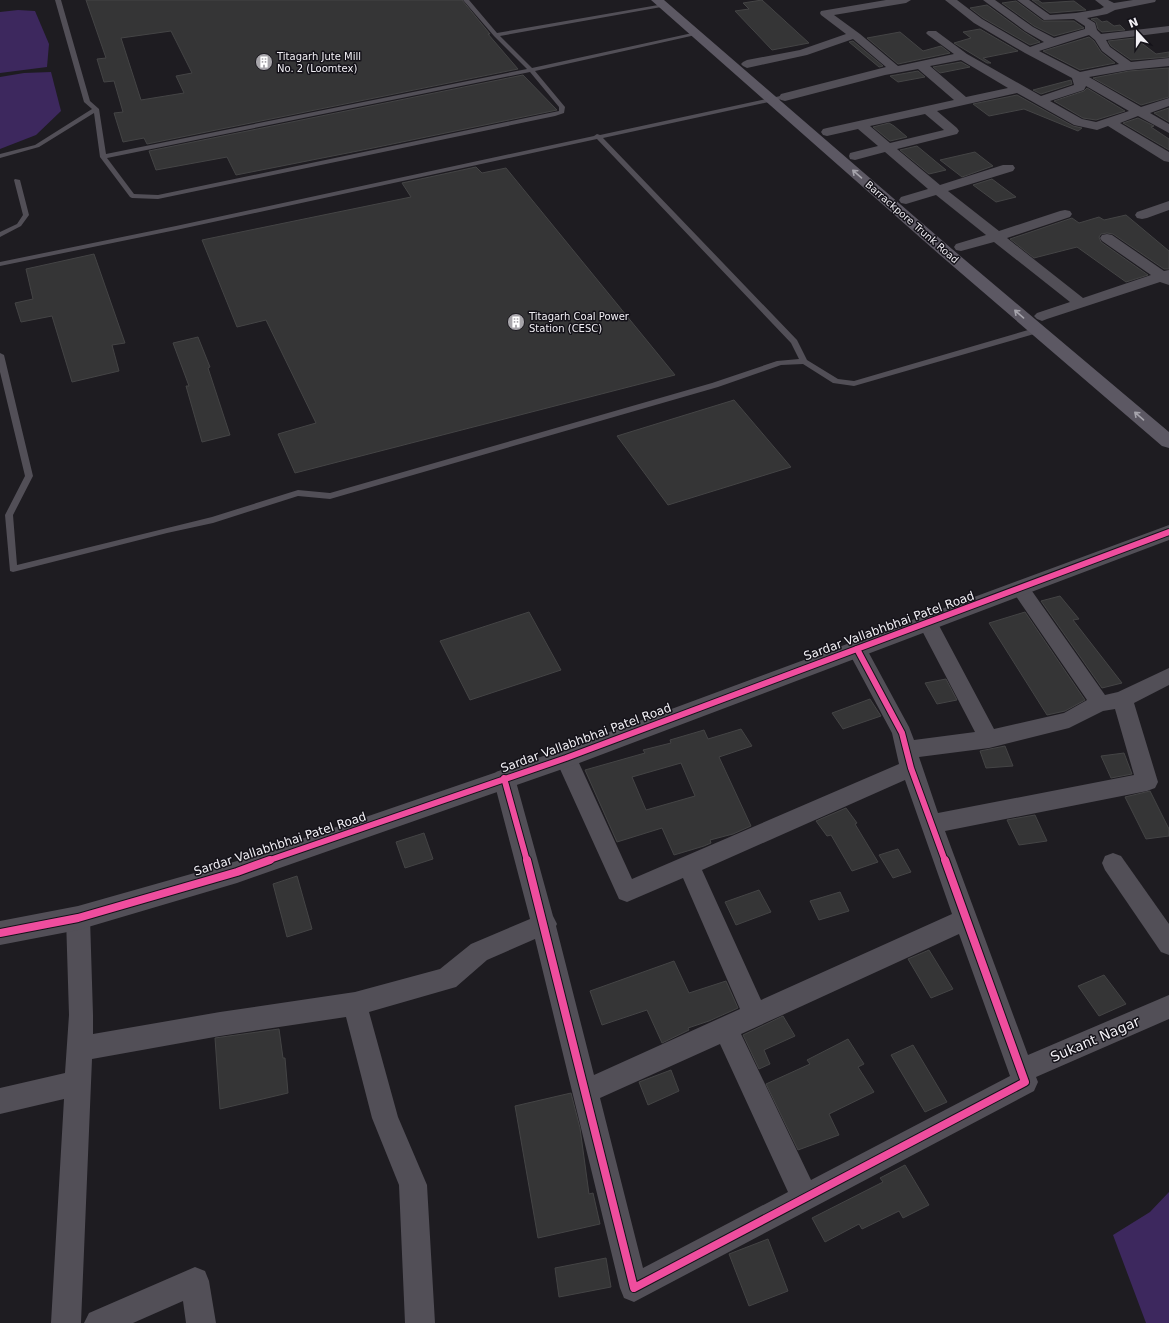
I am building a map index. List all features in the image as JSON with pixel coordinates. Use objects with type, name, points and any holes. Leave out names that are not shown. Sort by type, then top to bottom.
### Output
[{"type":"main road","name":"Barrackpore Trunk Road","points":[[664,2],[697,34],[779,98],[827,132],[960,247],[1169,442]]},
{"type":"main road","name":"Barrackpore Trunk Road","points":[[664,2],[747,64],[779,98],[1040,323],[1169,424]]},
{"type":"street","points":[[850,0],[858,8]]},
{"type":"street","points":[[896,70],[856,36],[825,13],[906,0]]},
{"type":"street","points":[[950,0],[978,21],[1029,51],[1078,76],[1169,129]]},
{"type":"street","points":[[988,0],[1029,29],[1053,42]]},
{"type":"street","points":[[1022,0],[1048,18],[1103,12],[1112,7],[1151,0]]},
{"type":"street","points":[[1100,0],[1112,7]]},
{"type":"street","points":[[1076,16],[1091,25],[1095,34],[1106,49],[1129,66]]},
{"type":"street","points":[[1029,51],[1053,42],[1095,34],[1169,29]]},
{"type":"street","points":[[932,33],[963,56],[1019,90],[1078,122],[1097,126],[1169,102]]},
{"type":"street","points":[[747,64],[802,53],[853,35]]},
{"type":"street","points":[[779,98],[885,71],[963,56]]},
{"type":"street","points":[[1078,76],[1129,66],[1169,62]]},
{"type":"street","points":[[921,65],[964,102]]},
{"type":"street","points":[[1040,101],[1080,87],[1078,76]]},
{"type":"street","points":[[827,132],[1019,90]]},
{"type":"street","points":[[855,156],[953,131],[928,110]]},
{"type":"street","points":[[1110,122],[1169,158]]},
{"type":"street","points":[[862,125],[938,190],[996,237],[1027,259],[1080,303]]},
{"type":"street","points":[[906,200],[1008,168]]},
{"type":"street","points":[[1142,215],[1169,205]]},
{"type":"street","points":[[960,247],[996,237],[1065,214]]},
{"type":"street","points":[[1107,238],[1167,277]]},
{"type":"street","points":[[1040,323],[1080,303],[1167,277]]},
{"type":"street","name":"Sardar Vallabhbhai Patel Road","points":[[0,933],[78,918],[237,872],[504,778],[566,758],[1169,532]]},
{"type":"street","points":[[1020,589],[1100,703]]},
{"type":"street","points":[[928,623],[989,739]]},
{"type":"street","points":[[504,778],[545,924],[634,1288],[1025,1082],[1022,1070],[965,920],[931,824],[902,734],[857,649]]},
{"type":"street","points":[[566,758],[627,892],[689,865],[909,759],[1069,720],[1100,703],[1109,704],[1122,699],[1169,676]]},
{"type":"street","points":[[931,824],[1147,782],[1122,699]]},
{"type":"street","points":[[1113,863],[1169,944]]},
{"type":"street","points":[[689,865],[755,1014]]},
{"type":"street","points":[[66,1323],[80,1049],[81,1015],[78,918]]},
{"type":"street","points":[[585,1092],[965,920]]},
{"type":"street","points":[[80,1049],[220,1024],[355,1004],[447,979],[479,952],[545,924]]},
{"type":"street","points":[[355,1004],[385,1118],[412,1185],[420,1323]]},
{"type":"street","name":"Sukant Nagar","points":[[1022,1070],[1169,1007]]},
{"type":"street","points":[[725,1028],[780,1142],[805,1198]]},
{"type":"street","points":[[0,1100],[78,1082]]},
{"type":"street","points":[[99,1323],[195,1281],[201,1323]]},
{"type":"lane","points":[[58,0],[87,102],[96,109],[103,157],[132,196],[158,196],[562,112],[562,107],[531,70],[496,35],[466,0]]},
{"type":"lane","points":[[496,35],[664,2]]},
{"type":"lane","points":[[103,157],[201,136],[394,99],[697,34]]},
{"type":"lane","points":[[0,264],[176,228],[597,136],[779,98]]},
{"type":"lane","points":[[0,156],[37,146],[96,109]]},
{"type":"lane","points":[[597,136],[794,342],[804,361]]},
{"type":"lane","points":[[0,235],[20,225],[26,215],[17,180]]},
{"type":"lane","points":[[0,355],[29,476],[9,515],[13,569],[213,520],[298,493],[330,496],[715,385],[780,363],[804,361],[836,381],[854,384],[1040,323]]},
{"type":"shaded area","points":[[18,10],[35,11],[49,44],[47,67],[0,73],[0,12]]},
{"type":"shaded area","points":[[51,72],[61,111],[36,135],[0,149],[0,77],[24,73]]},
{"type":"shaded area","points":[[1169,1192],[1169,1323],[1146,1323],[1113,1235],[1150,1212]]},
{"type":"building","name":"Titagarh Jute Mill No. 2 (Loomtex)","points":[[86,0],[462,0],[490,34],[488,34],[518,69],[147,144],[144,138],[123,142],[114,113],[123,112],[114,81],[104,82],[97,59],[106,58]],"holes":[[[171,31],[192,73],[176,76],[184,93],[141,100],[121,38]]]},
{"type":"building","points":[[762,0],[809,43],[772,50],[735,11],[749,9],[743,3]]},
{"type":"building","points":[[1032,0],[1038,0],[1042,3],[1074,1],[1086,10],[1050,13]]},
{"type":"building","points":[[1016,1],[1043,21],[1074,21],[1084,28],[1054,36],[1034,26],[1002,3]]},
{"type":"building","points":[[987,5],[1040,42],[1030,45],[983,18],[970,8]]},
{"type":"building","points":[[1097,18],[1102,22],[1107,21],[1114,26],[1120,25],[1125,30],[1102,32],[1098,29],[1096,22],[1091,19]]},
{"type":"building","points":[[980,29],[1018,51],[983,58],[991,63],[987,63],[954,43],[971,38],[963,32]]},
{"type":"building","points":[[900,32],[923,51],[941,46],[950,53],[898,64],[867,38]]},
{"type":"building","points":[[1089,37],[1094,41],[1101,52],[1115,63],[1080,70],[1043,51]]},
{"type":"building","points":[[1135,38],[1156,54],[1169,52],[1169,57],[1131,60],[1111,46],[1108,41]]},
{"type":"building","points":[[853,41],[883,66],[879,67],[849,42]]},
{"type":"building","points":[[961,62],[970,67],[940,73],[933,67]]},
{"type":"building","points":[[1169,68],[1169,97],[1141,105],[1093,78],[1129,71]]},
{"type":"building","points":[[918,71],[925,77],[898,82],[890,76]]},
{"type":"building","points":[[523,75],[557,110],[236,175],[227,157],[156,170],[149,151]]},
{"type":"building","points":[[1071,80],[1072,84],[1041,94],[1033,90]]},
{"type":"building","points":[[1087,88],[1125,111],[1096,120],[1083,118],[1054,101],[1084,91]]},
{"type":"building","points":[[1017,95],[1073,126],[1082,128],[1078,131],[1024,109],[989,116],[973,104]]},
{"type":"building","points":[[1169,108],[1169,122],[1154,113]]},
{"type":"building","points":[[1138,118],[1154,126],[1151,127],[1169,139],[1169,150],[1123,123]]},
{"type":"building","points":[[889,123],[907,137],[890,141],[873,127]]},
{"type":"building","points":[[917,146],[946,170],[929,174],[900,150]]},
{"type":"building","points":[[975,152],[993,166],[962,177],[940,160]]},
{"type":"building","name":"Titagarh Coal Power Station (CESC)","points":[[476,167],[482,173],[506,168],[675,375],[295,473],[278,434],[316,423],[266,320],[237,327],[202,240],[411,197],[402,183]]},
{"type":"building","points":[[992,179],[1016,197],[996,202],[973,185]]},
{"type":"building","points":[[1126,215],[1169,251],[1169,269],[1164,269],[1113,234],[1101,234],[1099,237],[1101,242],[1148,275],[1126,282],[1077,247],[1034,258],[1010,239],[1072,218],[1079,223],[1099,217],[1104,220]]},
{"type":"building","points":[[94,254],[125,343],[112,345],[119,371],[72,382],[52,316],[21,322],[15,303],[33,299],[26,269]]},
{"type":"building","points":[[198,337],[210,367],[208,368],[230,435],[202,442],[186,386],[189,386],[173,343]]},
{"type":"building","points":[[734,400],[791,467],[668,505],[617,436]]},
{"type":"building","points":[[1060,596],[1079,619],[1073,620],[1122,683],[1102,688],[1041,601]]},
{"type":"building","points":[[529,612],[561,670],[470,700],[440,641]]},
{"type":"building","points":[[1025,612],[1085,700],[1065,711],[1047,715],[989,623]]},
{"type":"building","points":[[946,679],[957,700],[937,704],[925,683]]},
{"type":"building","points":[[870,699],[881,716],[843,729],[832,713]]},
{"type":"building","points":[[741,729],[752,746],[719,757],[751,826],[733,834],[710,840],[711,843],[704,846],[674,855],[662,828],[617,842],[585,770],[645,753],[643,750],[671,743],[670,740],[704,730],[708,739]],"holes":[[[681,763],[695,796],[646,810],[632,777]]]},
{"type":"building","points":[[1005,746],[1013,766],[986,768],[980,751]]},
{"type":"building","points":[[1124,753],[1132,774],[1111,778],[1101,756]]},
{"type":"building","points":[[1150,791],[1169,829],[1169,836],[1146,839],[1125,797]]},
{"type":"building","points":[[846,808],[857,823],[855,824],[878,862],[852,871],[831,835],[827,836],[816,821]]},
{"type":"building","points":[[1035,815],[1047,841],[1019,845],[1007,820]]},
{"type":"building","points":[[424,833],[433,859],[405,868],[396,842]]},
{"type":"building","points":[[898,849],[911,872],[893,878],[879,855]]},
{"type":"building","points":[[297,876],[312,929],[287,937],[273,884]]},
{"type":"building","points":[[759,890],[771,912],[736,925],[725,902]]},
{"type":"building","points":[[840,892],[849,911],[819,920],[810,901]]},
{"type":"building","points":[[929,950],[953,989],[931,998],[908,959]]},
{"type":"building","points":[[674,961],[689,993],[726,981],[738,1008],[709,1021],[688,1028],[689,1030],[662,1043],[647,1010],[602,1025],[590,991]]},
{"type":"building","points":[[1104,975],[1126,1004],[1099,1016],[1078,986]]},
{"type":"building","points":[[783,1016],[795,1036],[764,1050],[770,1064],[759,1069],[743,1035]]},
{"type":"building","points":[[279,1029],[283,1058],[285,1058],[288,1093],[220,1109],[215,1038]]},
{"type":"building","points":[[848,1039],[864,1064],[858,1067],[874,1092],[829,1114],[839,1135],[798,1150],[766,1084],[810,1064],[807,1060]]},
{"type":"building","points":[[913,1045],[947,1102],[925,1112],[891,1055]]},
{"type":"building","points":[[671,1070],[679,1091],[648,1105],[639,1082]]},
{"type":"building","points":[[571,1093],[580,1128],[589,1194],[593,1193],[600,1224],[538,1238],[515,1106]]},
{"type":"building","points":[[905,1165],[929,1205],[903,1218],[899,1211],[862,1229],[859,1224],[825,1242],[812,1218],[883,1182],[880,1178]]},
{"type":"building","points":[[768,1239],[788,1291],[749,1306],[729,1254]]},
{"type":"building","points":[[606,1258],[611,1287],[559,1297],[555,1268]]},
{"type":"cycle path","points":[[0,933],[78,918],[237,872],[566,758],[1169,532]]},
{"type":"cycle path","points":[[504,778],[555,969],[634,1288],[1025,1082],[911,768],[902,733],[857,649]]},
{"type":"place","name":"Titagarh Jute Mill No. 2 (Loomtex)","points":[[264,62]]},
{"type":"place","name":"Titagarh Coal Power Station (CESC)","points":[[516,322]]}]
